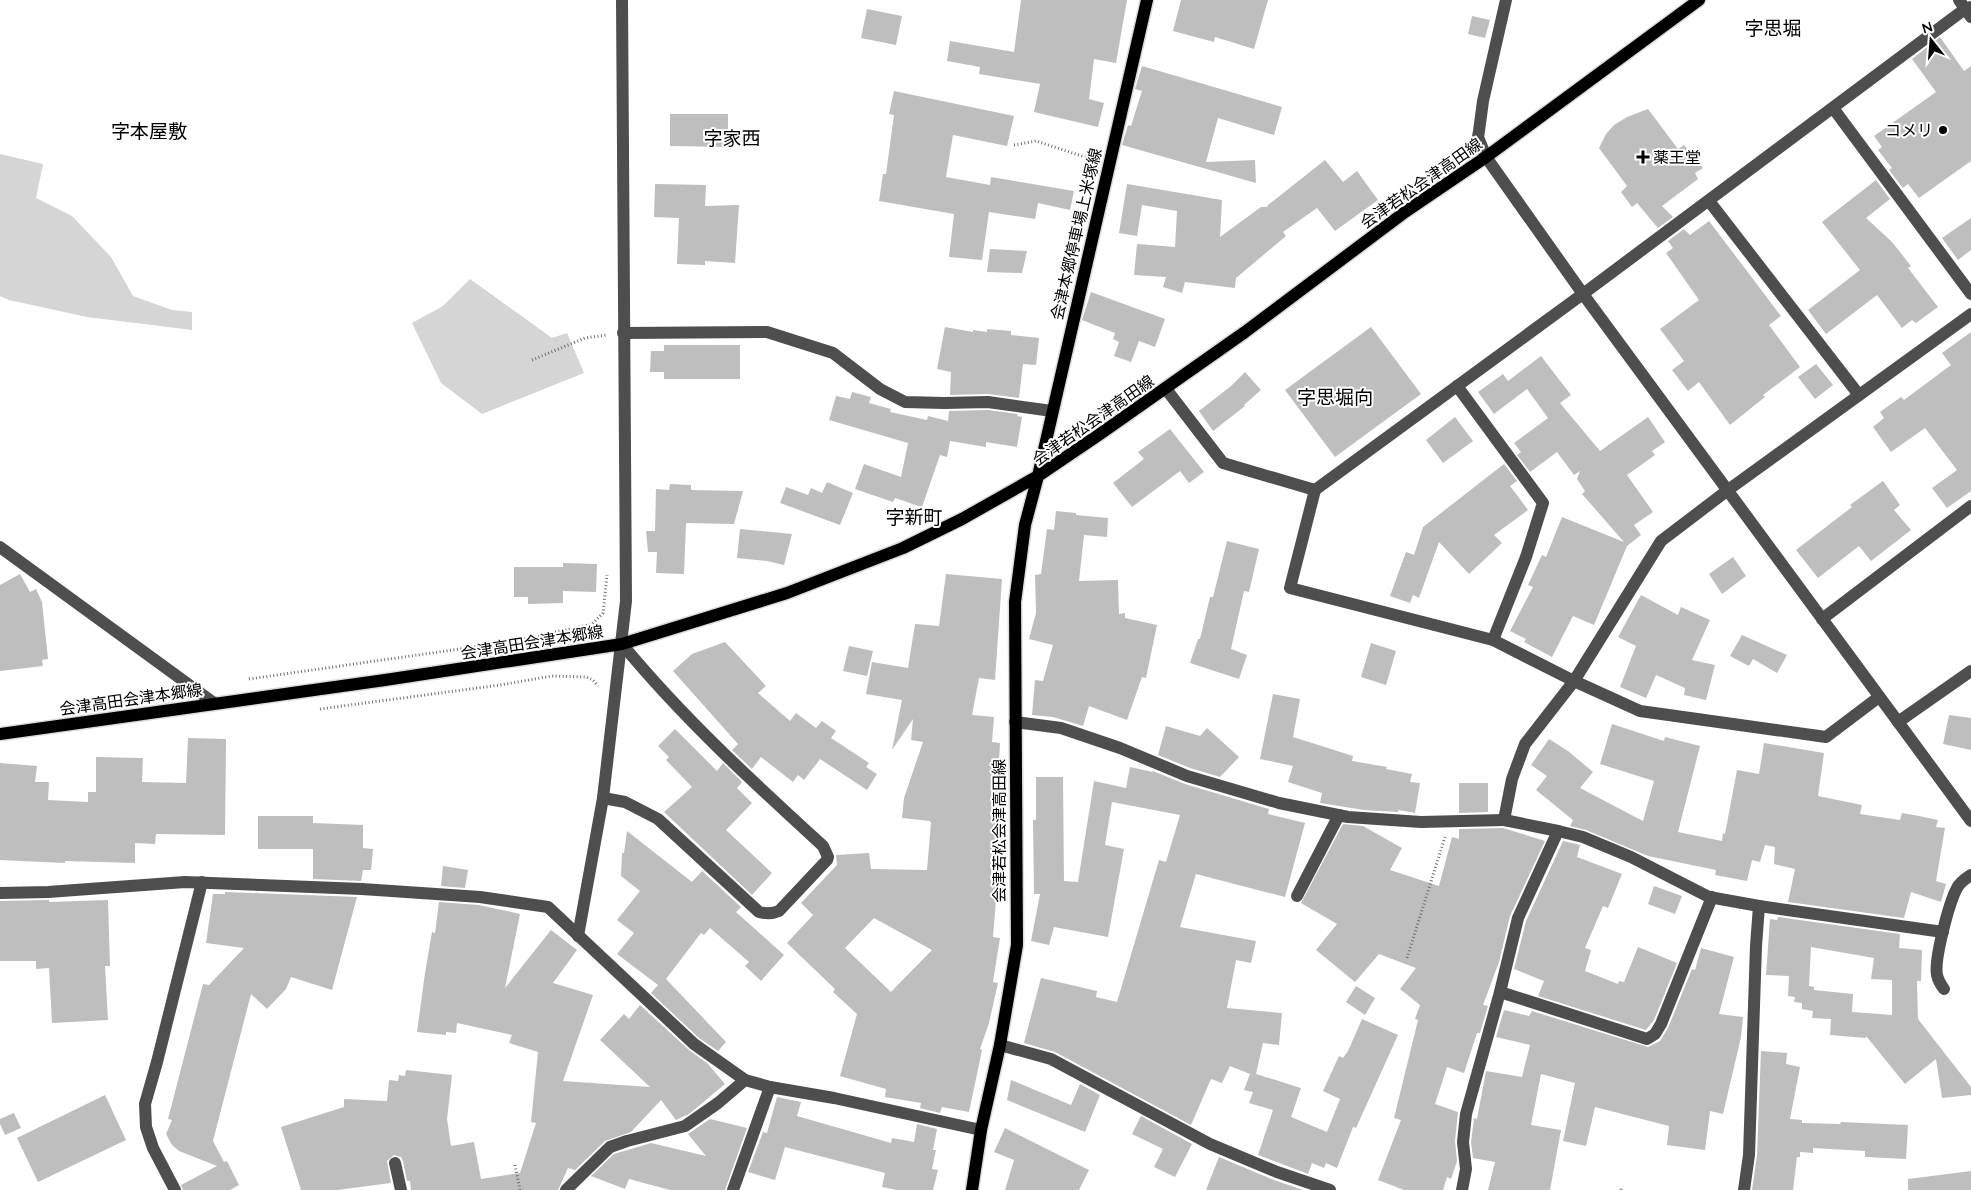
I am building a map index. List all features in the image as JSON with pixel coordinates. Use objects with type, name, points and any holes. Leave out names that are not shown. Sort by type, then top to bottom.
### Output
[{"type":"main road","name":"会津本郷停車場上米塚線","points":[[1038,476],[1147,0]]},
{"type":"main road","name":"会津若松会津高田線","points":[[972,1190],[981,1130],[1000,1045],[1016,946],[1016,602],[1025,525],[1038,476],[1166,389],[1699,0]]},
{"type":"main road","name":"会津高田会津本郷線","points":[[0,734],[525,660],[622,644],[787,593],[903,548],[962,520],[1038,476]]},
{"type":"street","points":[[578,936],[603,798],[626,601],[622,0]]},
{"type":"street","points":[[1506,0],[1480,120],[1478,137],[1486,157],[1583,294],[1971,821]]},
{"type":"street","points":[[1879,697],[1826,737],[1640,711],[1574,681],[1493,640],[1290,588],[1315,490],[1709,201],[1966,8]]},
{"type":"street","points":[[1833,108],[1971,294]]},
{"type":"street","points":[[1709,201],[1859,395]]},
{"type":"street","points":[[1504,820],[1512,779],[1525,744],[1574,681],[1661,541],[1728,490],[1971,314]]},
{"type":"street","points":[[623,333],[767,332],[832,353],[880,389],[905,402],[944,404],[988,402],[1052,411]]},
{"type":"street","points":[[1457,386],[1543,503],[1526,557],[1493,640]]},
{"type":"street","points":[[1166,389],[1223,463],[1315,490]]},
{"type":"street","points":[[1822,619],[1971,506]]},
{"type":"street","points":[[0,547],[214,703]]},
{"type":"street","points":[[603,798],[625,802],[658,819],[759,912],[767,914],[779,910],[828,857],[823,846],[744,774],[645,672],[622,644]]},
{"type":"street","points":[[1898,722],[1971,671]]},
{"type":"street","points":[[1016,722],[1061,728],[1120,748],[1188,776],[1279,803],[1339,815],[1421,822],[1504,820],[1558,830],[1583,837],[1632,857],[1712,897],[1759,906],[1943,932]]},
{"type":"street","points":[[1297,896],[1339,815]]},
{"type":"street","points":[[1462,1190],[1466,1169],[1463,1142],[1466,1114],[1500,992],[1518,918],[1558,830]]},
{"type":"street","points":[[1944,989],[1937,978],[1936,969],[1943,932],[1956,889],[1961,882],[1971,876]]},
{"type":"street","points":[[174,1190],[153,1148],[146,1127],[145,1104],[202,882]]},
{"type":"street","points":[[0,893],[48,892],[202,882],[362,889],[480,897],[548,907],[694,1044],[745,1080],[770,1087],[834,1098],[981,1130]]},
{"type":"street","points":[[1500,992],[1647,1039],[1655,1034],[1661,1024],[1712,897]]},
{"type":"street","points":[[1744,1190],[1749,1155],[1759,906]]},
{"type":"street","points":[[1000,1045],[1051,1059],[1210,1144],[1277,1172],[1330,1190]]},
{"type":"street","points":[[566,1190],[610,1147],[685,1126],[718,1103],[745,1080]]},
{"type":"street","points":[[733,1190],[770,1087]]},
{"type":"street","points":[[395,1163],[401,1190]]},
{"type":"path","points":[[1014,145],[1036,141],[1108,164]]},
{"type":"path","points":[[532,360],[584,338],[623,333]]},
{"type":"path","points":[[519,640],[588,626],[599,619],[604,607],[607,570]]},
{"type":"path","points":[[246,680],[495,644]]},
{"type":"path","points":[[316,709],[500,685],[552,676],[586,677],[593,680],[598,686]]},
{"type":"path","points":[[1407,958],[1450,821]]},
{"type":"path","points":[[515,1164],[520,1190]]},
{"type":"shaded area","points":[[0,154],[43,164],[36,198],[72,216],[111,257],[133,296],[172,310],[192,312],[192,330],[87,317],[9,300],[0,296]]},
{"type":"shaded area","points":[[470,279],[552,338],[567,333],[584,373],[482,414],[441,383],[412,323],[443,306]]},
{"type":"building","points":[[1021,0],[1127,0],[1116,63],[1094,59],[1089,99],[1104,103],[1098,127],[1034,112],[1040,84],[979,74],[980,67],[947,61],[950,41],[1014,52]]},
{"type":"building","points":[[1181,0],[1268,0],[1254,49],[1215,37],[1214,42],[1173,31]]},
{"type":"building","points":[[867,9],[902,16],[896,45],[861,38]]},
{"type":"building","points":[[1472,16],[1490,20],[1485,38],[1468,34]]},
{"type":"building","points":[[1940,37],[1964,71],[1971,66],[1971,161],[1919,198],[1908,184],[1903,188],[1889,170],[1892,168],[1878,150],[1882,147],[1874,136],[1936,92],[1912,59]]},
{"type":"building","points":[[1142,66],[1282,107],[1274,135],[1218,118],[1206,162],[1255,160],[1256,183],[1122,145],[1128,125],[1131,126],[1142,91],[1135,89]]},
{"type":"building","points":[[894,91],[1014,116],[1007,146],[953,135],[946,177],[990,185],[991,177],[1074,191],[1070,210],[1038,203],[1035,219],[989,212],[982,260],[949,257],[954,214],[879,201],[883,174],[886,174],[894,115],[889,114]]},
{"type":"building","points":[[1648,109],[1678,149],[1684,145],[1703,168],[1695,173],[1698,179],[1662,206],[1673,217],[1658,228],[1637,203],[1632,207],[1621,192],[1627,186],[1599,148],[1606,134],[1614,125],[1627,117]]},
{"type":"building","points":[[670,114],[728,114],[728,147],[670,146]]},
{"type":"building","points":[[1325,160],[1343,182],[1357,171],[1378,200],[1335,231],[1317,208],[1283,232],[1286,236],[1236,278],[1235,288],[1185,282],[1182,293],[1163,287],[1166,277],[1134,275],[1137,244],[1175,247],[1177,211],[1142,205],[1137,236],[1119,233],[1127,184],[1222,200],[1220,237],[1261,207],[1267,207]]},
{"type":"building","points":[[1876,180],[1890,199],[1866,218],[1892,242],[1911,266],[1908,268],[1938,307],[1916,323],[1912,320],[1902,328],[1877,295],[1826,334],[1808,310],[1860,270],[1822,222]]},
{"type":"building","points":[[655,184],[706,185],[705,206],[739,205],[735,263],[705,261],[705,265],[677,264],[679,218],[654,217]]},
{"type":"building","points":[[1971,218],[1971,250],[1958,260],[1942,238]]},
{"type":"building","points":[[1709,221],[1781,316],[1769,325],[1800,367],[1763,395],[1765,397],[1730,425],[1699,382],[1688,391],[1672,370],[1684,361],[1660,329],[1699,300],[1666,253],[1673,248],[1668,241],[1684,229],[1690,235]]},
{"type":"building","points":[[990,249],[1027,251],[1022,273],[987,272]]},
{"type":"building","points":[[1091,292],[1165,319],[1155,347],[1139,341],[1131,362],[1114,356],[1119,342],[1113,339],[1115,333],[1082,320]]},
{"type":"building","points":[[945,327],[973,332],[973,330],[987,332],[987,329],[1011,331],[1011,335],[1039,338],[1036,365],[1023,364],[1019,398],[988,394],[950,395],[951,372],[937,369]]},
{"type":"building","points":[[1371,327],[1421,394],[1335,457],[1285,390]]},
{"type":"building","points":[[1971,332],[1971,491],[1947,508],[1932,488],[1957,470],[1925,428],[1891,452],[1873,427],[1884,418],[1880,412],[1901,397],[1904,400],[1951,365],[1942,353]]},
{"type":"building","points":[[664,345],[740,345],[740,379],[664,379],[664,372],[650,372],[651,351],[664,351]]},
{"type":"building","points":[[1541,356],[1571,395],[1560,403],[1600,451],[1648,417],[1665,442],[1652,451],[1655,455],[1627,475],[1653,512],[1634,525],[1641,535],[1627,546],[1594,625],[1573,616],[1552,657],[1524,642],[1526,639],[1510,631],[1533,587],[1528,585],[1542,555],[1546,557],[1562,517],[1624,542],[1582,494],[1585,491],[1577,479],[1580,471],[1574,475],[1557,452],[1530,472],[1517,455],[1521,452],[1514,443],[1548,418],[1527,389],[1494,414],[1478,392],[1503,374],[1508,381]]},
{"type":"building","points":[[1816,364],[1833,385],[1815,399],[1798,377]]},
{"type":"building","points":[[1245,372],[1261,390],[1245,406],[1213,431],[1199,411],[1231,386]]},
{"type":"building","points":[[852,392],[871,397],[869,403],[891,409],[890,412],[927,420],[928,416],[948,421],[949,411],[988,410],[1018,414],[1017,416],[1022,417],[1017,447],[986,442],[986,447],[950,441],[947,457],[940,455],[922,507],[895,498],[893,502],[855,489],[864,464],[901,477],[908,443],[829,420],[836,396],[850,399]]},
{"type":"building","points":[[1455,417],[1473,441],[1443,463],[1426,440]]},
{"type":"building","points":[[1170,429],[1204,472],[1189,483],[1180,471],[1132,507],[1113,483],[1144,459],[1138,452]]},
{"type":"building","points":[[1504,464],[1517,481],[1510,486],[1528,510],[1494,535],[1502,543],[1469,574],[1439,542],[1419,598],[1413,595],[1410,603],[1390,596],[1406,552],[1414,555],[1423,527]]},
{"type":"building","points":[[1883,481],[1900,505],[1894,510],[1911,530],[1871,561],[1859,546],[1818,578],[1796,550],[1852,507],[1850,505]]},
{"type":"building","points":[[827,482],[853,493],[840,525],[780,503],[786,487],[808,495],[811,488],[822,493]]},
{"type":"building","points":[[670,484],[691,485],[691,490],[743,491],[734,524],[686,523],[684,574],[656,573],[657,552],[648,552],[646,531],[655,531],[656,489],[669,490]]},
{"type":"building","points":[[1056,511],[1108,518],[1107,537],[1084,535],[1079,581],[1118,580],[1119,614],[1125,613],[1125,618],[1157,625],[1146,678],[1142,677],[1127,720],[1089,706],[1083,726],[1053,717],[1032,715],[1035,680],[1043,681],[1053,645],[1029,639],[1036,613],[1035,575],[1041,574],[1047,529],[1054,530]]},
{"type":"building","points":[[740,529],[792,534],[784,565],[737,558]]},
{"type":"building","points":[[1227,541],[1259,549],[1249,592],[1244,591],[1231,649],[1247,655],[1239,679],[1190,663],[1198,639],[1200,639],[1210,597],[1213,597]]},
{"type":"building","points":[[1733,557],[1746,576],[1722,594],[1709,574]]},
{"type":"building","points":[[563,563],[597,564],[596,592],[563,591],[563,603],[528,604],[528,597],[514,597],[514,567],[563,567]]},
{"type":"building","points":[[20,574],[30,592],[36,589],[42,602],[48,659],[42,660],[43,666],[0,671],[0,585]]},
{"type":"building","points":[[946,574],[1002,579],[995,680],[979,678],[972,715],[994,717],[992,742],[1000,743],[997,799],[1001,800],[996,839],[1001,839],[993,937],[1000,938],[993,982],[998,983],[989,1023],[980,1049],[982,1050],[969,1112],[942,1107],[940,1113],[920,1108],[921,1103],[885,1097],[886,1089],[840,1076],[857,1014],[833,992],[835,989],[787,943],[813,915],[801,903],[837,865],[836,855],[869,853],[871,869],[927,870],[931,823],[930,821],[902,818],[904,798],[923,742],[911,740],[913,719],[892,750],[902,700],[866,694],[872,662],[908,668],[915,624],[939,626]],"holes":[[[874,918],[932,950],[891,992],[845,948]]]},
{"type":"building","points":[[1641,595],[1678,615],[1681,607],[1710,620],[1692,660],[1715,665],[1706,700],[1684,695],[1685,688],[1656,675],[1646,698],[1620,687],[1636,646],[1618,637]]},
{"type":"building","points":[[1742,635],[1787,655],[1777,673],[1753,659],[1749,666],[1730,656]]},
{"type":"building","points":[[725,642],[766,686],[758,693],[790,721],[796,713],[816,728],[822,721],[836,731],[831,738],[869,763],[866,767],[877,774],[867,790],[820,759],[804,780],[798,775],[793,782],[761,757],[752,769],[732,750],[738,744],[673,671],[692,654]]},
{"type":"building","points":[[1371,643],[1396,651],[1386,685],[1361,677]]},
{"type":"building","points":[[849,646],[873,651],[867,676],[843,671]]},
{"type":"building","points":[[1273,694],[1300,699],[1293,737],[1353,756],[1352,761],[1387,767],[1386,769],[1412,774],[1410,782],[1420,783],[1415,813],[1398,810],[1398,812],[1364,810],[1320,803],[1322,793],[1288,782],[1293,766],[1260,759]]},
{"type":"building","points":[[1949,715],[1971,718],[1971,750],[1943,744]]},
{"type":"building","points":[[1612,724],[1664,741],[1665,737],[1700,746],[1678,832],[1722,841],[1737,770],[1759,774],[1764,743],[1824,753],[1818,796],[1862,805],[1860,814],[1900,820],[1902,813],[1938,820],[1936,827],[1945,828],[1936,881],[1946,884],[1941,902],[1911,892],[1904,918],[1788,902],[1795,869],[1774,864],[1775,847],[1765,845],[1760,862],[1752,860],[1747,881],[1715,875],[1716,870],[1648,856],[1586,830],[1570,826],[1573,820],[1536,790],[1547,776],[1531,765],[1549,739],[1568,751],[1593,772],[1580,788],[1643,821],[1654,781],[1600,764]]},
{"type":"building","points":[[1166,726],[1200,736],[1207,728],[1239,757],[1220,777],[1190,768],[1158,755]]},
{"type":"building","points":[[675,729],[717,771],[723,763],[742,782],[737,788],[752,803],[726,830],[772,873],[752,895],[664,812],[692,787],[666,760],[669,757],[658,746]]},
{"type":"building","points":[[188,738],[226,739],[225,835],[156,834],[155,844],[135,843],[135,863],[65,861],[65,863],[0,860],[0,763],[37,766],[35,782],[49,782],[48,800],[88,802],[88,792],[96,792],[96,757],[143,758],[142,782],[186,783]]},
{"type":"building","points":[[1130,767],[1153,771],[1185,784],[1269,809],[1268,814],[1305,823],[1285,897],[1196,874],[1180,927],[1256,941],[1251,963],[1236,960],[1227,1008],[1282,1013],[1279,1045],[1263,1043],[1256,1074],[1301,1088],[1291,1117],[1327,1132],[1340,1099],[1323,1091],[1339,1056],[1343,1058],[1348,1051],[1362,1019],[1398,1035],[1356,1128],[1353,1127],[1337,1168],[1326,1163],[1324,1168],[1312,1163],[1308,1174],[1258,1155],[1273,1110],[1249,1103],[1253,1092],[1244,1090],[1250,1074],[1230,1066],[1222,1083],[1211,1079],[1191,1125],[1055,1052],[1024,1043],[1041,978],[1097,991],[1096,997],[1117,1002],[1159,860],[1166,862],[1180,815],[1112,802],[1105,845],[1124,849],[1108,937],[1054,927],[1049,945],[1031,941],[1040,894],[1034,894],[1033,820],[1036,820],[1036,777],[1063,777],[1064,881],[1078,882],[1094,781],[1126,788]]},
{"type":"building","points":[[1459,783],[1488,783],[1488,812],[1459,813]]},
{"type":"building","points":[[258,816],[313,816],[313,823],[363,825],[363,848],[373,849],[371,870],[363,870],[361,881],[313,879],[313,849],[258,849]]},
{"type":"building","points":[[1343,824],[1363,826],[1402,848],[1390,870],[1439,886],[1452,837],[1459,839],[1459,829],[1503,828],[1545,841],[1510,916],[1499,962],[1483,1005],[1488,1006],[1480,1033],[1477,1033],[1464,1073],[1447,1067],[1435,1104],[1458,1112],[1455,1141],[1457,1161],[1451,1179],[1447,1177],[1443,1190],[1404,1190],[1378,1180],[1401,1120],[1394,1118],[1418,1020],[1415,1019],[1420,1005],[1400,989],[1416,968],[1379,954],[1355,982],[1316,950],[1337,924],[1301,903]]},
{"type":"building","points":[[627,831],[692,882],[702,871],[741,907],[736,912],[784,955],[761,981],[745,966],[749,962],[710,928],[704,935],[701,933],[666,979],[726,1042],[718,1051],[699,1038],[651,993],[658,985],[617,954],[634,933],[617,920],[640,891],[621,876],[622,853],[624,853]]},
{"type":"building","points":[[1563,841],[1580,845],[1577,857],[1622,874],[1608,908],[1603,906],[1585,948],[1591,950],[1585,971],[1618,984],[1619,981],[1624,982],[1638,947],[1677,963],[1654,1020],[1646,1030],[1538,996],[1544,981],[1514,969],[1526,921]]},
{"type":"building","points":[[443,866],[468,870],[465,888],[441,886]]},
{"type":"building","points":[[1654,886],[1682,896],[1675,914],[1648,904]]},
{"type":"building","points":[[225,892],[357,897],[332,990],[291,977],[286,989],[267,1009],[251,994],[213,1141],[224,1162],[227,1161],[239,1185],[230,1190],[183,1190],[181,1185],[217,1166],[179,1151],[172,1145],[166,1134],[172,1120],[168,1119],[203,984],[209,985],[244,948],[206,943],[213,894],[225,894]]},
{"type":"building","points":[[49,900],[49,902],[108,900],[110,966],[105,966],[108,1020],[52,1023],[49,968],[36,969],[36,961],[0,961],[0,901]]},
{"type":"building","points":[[439,902],[479,905],[520,914],[505,988],[551,930],[577,950],[553,983],[593,995],[563,1081],[650,1087],[600,1040],[624,1014],[629,1019],[640,1005],[689,1050],[708,1064],[725,1084],[689,1114],[676,1120],[661,1100],[631,1132],[605,1141],[575,1170],[568,1168],[558,1190],[411,1190],[403,1161],[401,1157],[394,1155],[387,1161],[391,1183],[337,1190],[301,1190],[281,1127],[344,1107],[344,1099],[387,1101],[389,1080],[398,1081],[399,1075],[405,1076],[406,1070],[452,1075],[447,1119],[451,1146],[474,1142],[481,1179],[520,1173],[536,1123],[531,1122],[538,1052],[509,1043],[512,1035],[457,1023],[456,1033],[446,1032],[446,1035],[417,1032],[425,973],[432,932],[435,933]]},
{"type":"building","points":[[1778,917],[1900,934],[1899,948],[1922,950],[1921,981],[1917,981],[1918,1019],[1971,1087],[1971,1095],[1942,1098],[1936,1059],[1905,1084],[1866,1036],[1866,1038],[1830,1035],[1831,1019],[1812,1018],[1813,1011],[1802,1009],[1802,1003],[1794,1002],[1795,997],[1788,996],[1789,976],[1766,975],[1770,919],[1777,920]],"holes":[[[1811,947],[1874,958],[1871,979],[1892,980],[1892,1015],[1852,1012],[1853,994],[1814,990],[1814,987],[1809,986]]]},
{"type":"building","points":[[1701,948],[1734,957],[1719,1014],[1743,1017],[1741,1037],[1723,1114],[1710,1111],[1705,1150],[1667,1145],[1669,1126],[1595,1107],[1586,1146],[1563,1141],[1575,1083],[1541,1074],[1531,1125],[1561,1130],[1550,1190],[1488,1190],[1495,1162],[1473,1158],[1471,1142],[1474,1118],[1477,1119],[1486,1071],[1522,1077],[1530,1045],[1496,1037],[1504,1010],[1529,1016],[1532,1011],[1648,1047],[1660,1041],[1668,1028],[1692,969],[1695,970]]},
{"type":"building","points":[[1356,986],[1375,998],[1365,1015],[1346,1002]]},
{"type":"building","points":[[1761,1051],[1787,1053],[1786,1064],[1800,1067],[1790,1119],[1802,1120],[1802,1123],[1840,1124],[1841,1122],[1908,1125],[1906,1159],[1865,1157],[1865,1151],[1813,1148],[1813,1153],[1800,1152],[1800,1157],[1797,1157],[1793,1190],[1752,1190],[1757,1155]]},
{"type":"building","points":[[1011,1080],[1071,1105],[1080,1084],[1100,1095],[1085,1132],[1007,1100]]},
{"type":"building","points":[[105,1095],[126,1140],[38,1182],[17,1138]]},
{"type":"building","points":[[777,1097],[801,1102],[797,1116],[891,1143],[892,1138],[914,1142],[917,1124],[937,1129],[933,1150],[936,1150],[932,1169],[938,1170],[933,1190],[897,1190],[882,1187],[885,1173],[785,1147],[775,1180],[748,1172],[763,1132],[767,1133]]},
{"type":"building","points":[[14,1113],[21,1128],[5,1135],[0,1119]]},
{"type":"building","points":[[1141,1116],[1192,1144],[1175,1177],[1154,1167],[1163,1149],[1132,1134]]},
{"type":"building","points":[[710,1119],[747,1128],[725,1190],[670,1190],[629,1179],[625,1189],[591,1176],[614,1154],[651,1143],[706,1156],[688,1134]]},
{"type":"building","points":[[1005,1128],[1089,1170],[1079,1190],[1005,1190],[1014,1160],[994,1152]]},
{"type":"building","points":[[1219,1157],[1274,1180],[1303,1190],[1206,1190]]},
{"type":"building","points":[[1971,1171],[1971,1190],[1908,1190],[1908,1179]]},
{"type":"place","name":"コメリ","points":[[1943,130]]},
{"type":"place","name":"薬王堂","points":[[1643,157]]},
{"type":"district","name":"字思堀","points":[[1773,28]]},
{"type":"district","name":"字本屋敷","points":[[149,131]]},
{"type":"district","name":"字家西","points":[[732,138]]},
{"type":"district","name":"字思堀向","points":[[1335,397]]},
{"type":"district","name":"字新町","points":[[914,517]]}]
